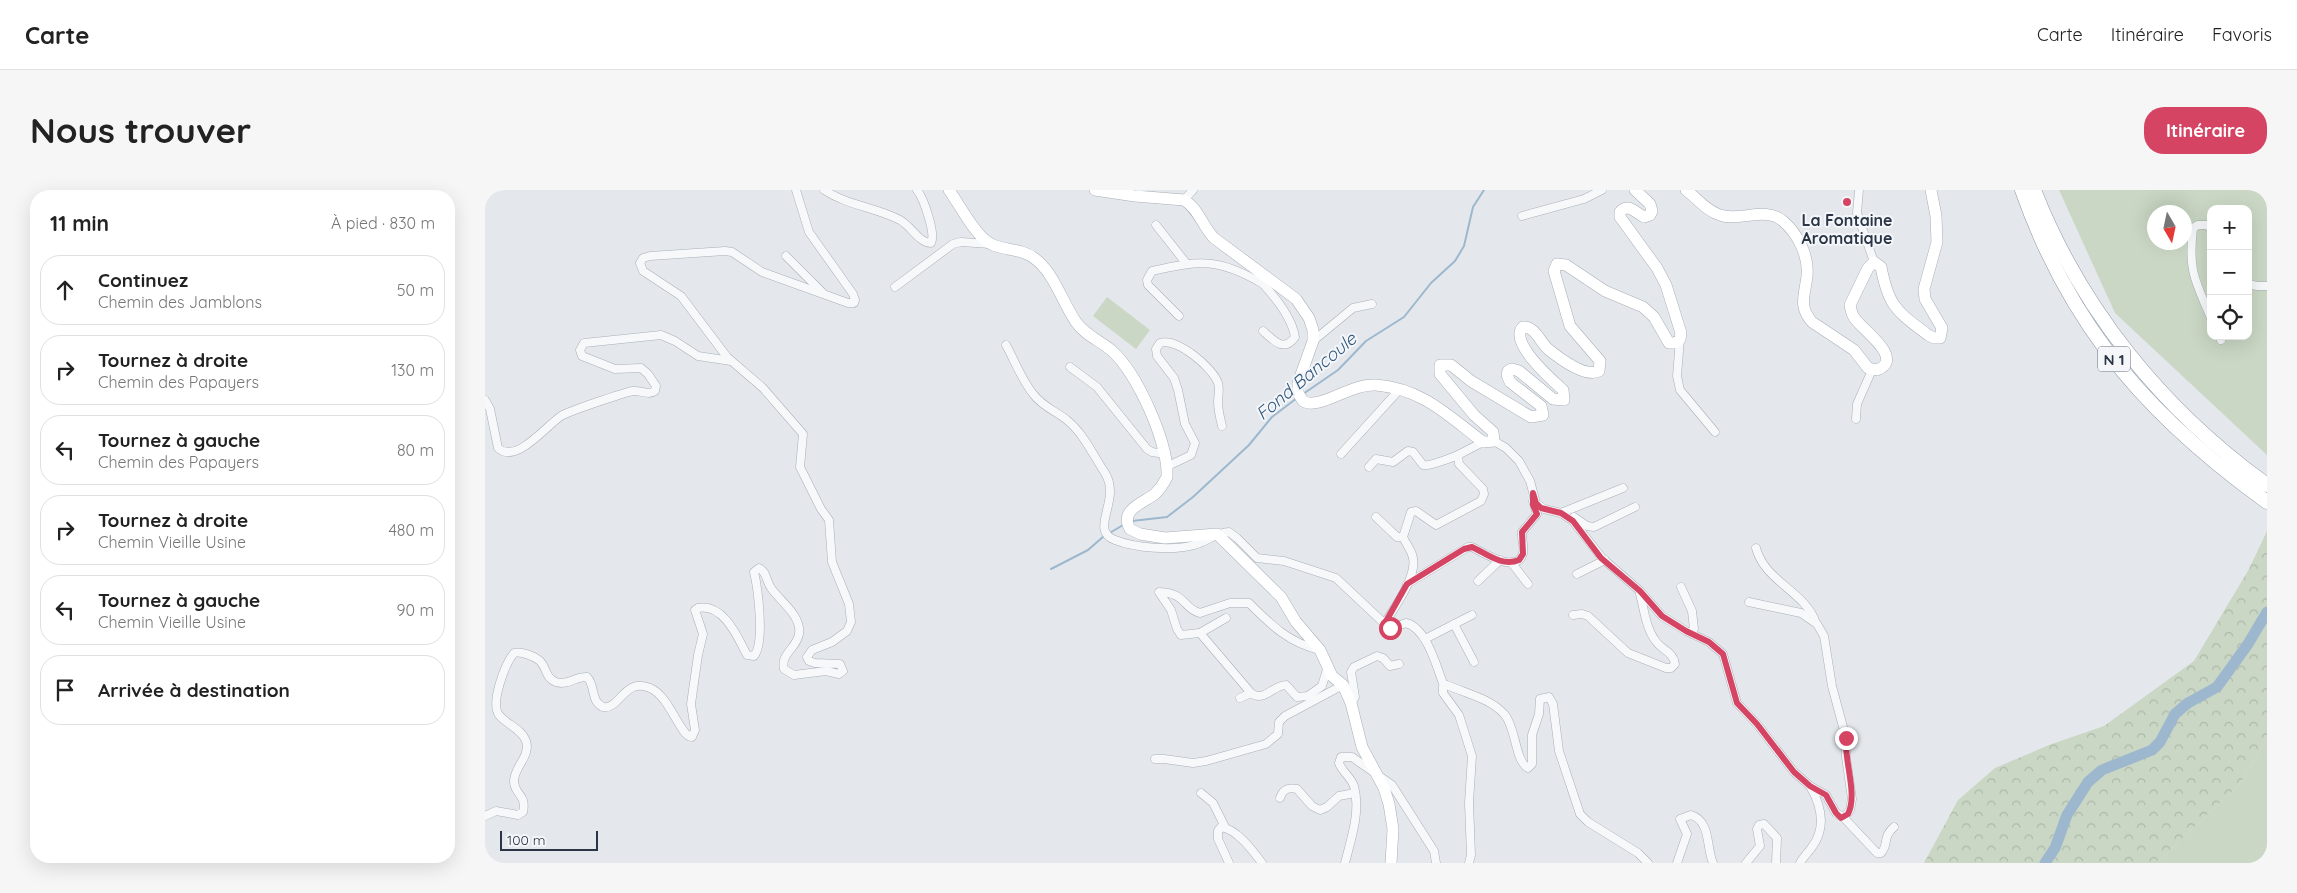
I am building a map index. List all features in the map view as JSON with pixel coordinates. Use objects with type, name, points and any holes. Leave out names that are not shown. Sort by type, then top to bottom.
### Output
[{"type":"highway","name":"N 1","points":[[2022,190],[2051,258],[2075,302],[2107,351],[2144,394],[2184,434],[2261,486]]},
{"type":"highway","name":"N 1","points":[[2034,190],[2043,213],[2075,276],[2121,345],[2154,386],[2193,425],[2261,486],[2267,502]]},
{"type":"main road","points":[[949,190],[979,233],[990,244],[1021,251],[1035,258],[1044,268],[1084,332],[1112,351],[1144,397],[1165,454],[1168,466],[1167,477],[1155,494],[1128,514],[1128,524],[1140,534],[1165,538],[1217,534],[1276,592],[1299,627],[1320,650],[1335,680],[1343,685],[1351,703],[1362,747],[1384,788],[1392,816],[1393,843],[1391,863]]},
{"type":"main road","points":[[1095,190],[1184,200],[1191,203],[1207,231],[1214,238],[1265,281],[1296,298],[1304,308],[1313,330],[1313,341],[1298,383],[1298,393],[1307,403],[1322,402],[1341,392],[1364,385],[1400,389],[1426,399],[1488,441],[1493,432],[1474,416],[1440,374],[1441,365],[1451,365],[1471,381],[1531,417],[1543,415],[1543,410],[1510,382],[1507,375],[1508,371],[1512,369],[1519,371],[1553,399],[1564,400],[1565,396],[1563,390],[1535,363],[1523,347],[1520,333],[1523,326],[1533,330],[1540,340],[1555,354],[1586,373],[1595,374],[1599,371],[1600,361],[1574,332],[1567,319],[1554,271],[1557,264],[1566,265],[1605,291],[1643,307],[1654,317],[1669,343],[1675,343],[1680,339],[1681,333],[1666,285],[1657,268],[1620,217],[1620,212],[1626,208],[1630,208],[1644,217],[1651,215],[1652,211],[1649,204],[1635,190]]},
{"type":"main road","points":[[1686,190],[1718,215],[1731,218],[1774,216],[1783,221],[1805,253],[1807,276],[1802,304],[1807,317],[1811,322],[1854,350],[1867,368],[1871,370],[1883,366],[1885,352],[1857,322],[1850,305],[1868,268],[1874,262],[1881,267],[1888,296],[1895,308],[1928,335],[1940,338],[1942,328],[1925,299],[1924,289],[1937,242],[1931,190]]},
{"type":"street","points":[[485,816],[496,811],[518,815],[523,812],[525,806],[524,798],[515,787],[514,778],[525,755],[527,744],[523,735],[499,715],[496,707],[497,691],[514,654],[521,652],[541,662],[548,677],[557,682],[568,683],[587,677],[590,680],[596,702],[603,707],[612,705],[626,691],[635,686],[652,689],[661,694],[684,733],[692,737],[695,730],[691,704],[703,634],[695,610],[707,608],[722,618],[736,632],[747,656],[754,656],[758,650],[759,631],[757,582],[754,572],[759,568],[764,572],[770,587],[790,611],[799,628],[797,640],[784,659],[783,666],[786,672],[794,675],[826,671],[839,674],[843,671],[840,664],[815,664],[809,661],[807,657],[812,650],[832,642],[847,631],[851,622],[849,604],[832,562],[828,529],[829,520],[821,509],[800,467],[803,434],[763,388],[731,361],[681,296],[643,271],[640,263],[643,258],[732,252],[762,272],[850,304],[855,300],[853,294],[809,232],[796,190]]},
{"type":"street","points":[[824,190],[841,200],[902,221],[925,242],[931,243],[933,237],[923,199],[917,190]]},
{"type":"street","points":[[1184,200],[1193,190]]},
{"type":"street","points":[[1522,216],[1584,199],[1601,190]]},
{"type":"street","points":[[1859,190],[1857,213],[1874,262]]},
{"type":"street","points":[[1156,225],[1186,263]]},
{"type":"street","points":[[2207,225],[2198,225],[2193,228],[2191,257],[2197,288],[2207,309]]},
{"type":"street","points":[[895,287],[953,244],[961,242],[990,244]]},
{"type":"street","points":[[786,256],[825,295]]},
{"type":"street","points":[[1179,316],[1148,285],[1147,280],[1152,271],[1186,263],[1207,263],[1231,267],[1265,281],[1292,327],[1295,337],[1287,344],[1282,345],[1276,343],[1263,331]]},
{"type":"street","points":[[2252,285],[2267,286]]},
{"type":"street","points":[[1313,341],[1353,308],[1372,304]]},
{"type":"street","points":[[485,400],[490,409],[497,448],[501,451],[511,451],[527,446],[562,415],[631,392],[651,394],[655,392],[656,386],[648,374],[641,368],[615,368],[582,356],[580,350],[584,344],[661,335],[675,341],[698,356],[731,361]]},
{"type":"street","points":[[1680,339],[1677,376],[1681,390],[1715,432]]},
{"type":"street","points":[[1168,466],[1191,455],[1194,451],[1195,443],[1185,424],[1179,390],[1157,356],[1156,349],[1160,343],[1173,342],[1187,349],[1216,378],[1219,386],[1218,403],[1221,426]]},
{"type":"street","points":[[1006,345],[1033,394],[1080,433],[1109,479],[1110,501],[1103,526],[1103,530],[1109,537],[1122,543],[1177,548],[1204,542],[1224,532],[1233,534],[1253,556],[1260,559],[1285,561],[1336,578],[1392,628],[1403,623],[1410,624],[1425,639],[1444,686],[1443,693],[1459,716],[1472,756],[1469,803],[1471,855],[1469,863]]},
{"type":"street","points":[[1070,367],[1097,387],[1147,449],[1152,452],[1165,454]]},
{"type":"street","points":[[1856,419],[1857,404],[1871,370]]},
{"type":"street","points":[[1341,454],[1400,389]]},
{"type":"street","points":[[1369,467],[1376,459],[1393,462],[1408,451],[1413,452],[1425,466],[1458,455],[1488,441],[1506,448],[1519,462],[1530,481],[1536,503],[1541,508],[1577,518],[1587,526],[1594,526],[1635,507]]},
{"type":"street","points":[[1385,623],[1407,584],[1414,564],[1413,557],[1403,537],[1413,511],[1436,525],[1481,501],[1484,494],[1483,489],[1459,464],[1458,455]]},
{"type":"street","points":[[1563,514],[1623,488]]},
{"type":"street","points":[[1407,584],[1468,547],[1477,549],[1487,557],[1499,560],[1511,562],[1521,557],[1522,532],[1536,517],[1533,493]]},
{"type":"street","points":[[1563,514],[1580,528],[1605,560],[1640,591],[1662,616],[1709,642],[1723,654],[1737,703],[1757,724],[1787,764],[1810,786],[1826,795],[1836,813],[1844,818],[1877,853],[1881,853],[1884,850],[1886,835],[1894,827]]},
{"type":"street","points":[[1376,517],[1397,537],[1403,537]]},
{"type":"street","points":[[1756,548],[1764,567],[1812,611],[1824,636],[1832,686],[1846,738],[1846,757],[1852,799],[1850,810],[1844,818]]},
{"type":"street","points":[[1478,581],[1499,560]]},
{"type":"street","points":[[1577,574],[1605,560]]},
{"type":"street","points":[[1511,562],[1528,584]]},
{"type":"street","points":[[1681,588],[1694,618],[1694,629],[1690,632]]},
{"type":"street","points":[[1573,615],[1582,614],[1588,616],[1628,653],[1666,668],[1671,668],[1675,664],[1674,658],[1655,641],[1651,633],[1640,591]]},
{"type":"street","points":[[1226,618],[1200,633],[1181,635],[1171,610],[1159,592],[1174,594],[1182,598],[1192,610],[1200,614],[1230,603],[1249,603],[1281,633],[1306,647],[1320,650]]},
{"type":"street","points":[[1749,602],[1801,613],[1817,624]]},
{"type":"street","points":[[1425,639],[1472,615]]},
{"type":"street","points":[[1454,624],[1474,662]]},
{"type":"street","points":[[1200,633],[1256,697],[1263,696],[1279,686],[1286,685],[1297,696],[1308,696],[1322,686],[1328,666]]},
{"type":"street","points":[[1351,703],[1355,697],[1351,672],[1354,667],[1377,656],[1383,658],[1390,666],[1399,664]]},
{"type":"street","points":[[1155,760],[1198,762],[1266,744],[1278,734],[1279,722],[1285,716],[1343,685]]},
{"type":"street","points":[[1444,686],[1484,700],[1497,708],[1510,723],[1522,763],[1528,768],[1532,764],[1532,735],[1539,714],[1540,699],[1549,697],[1553,704],[1559,751],[1580,814],[1589,822],[1639,853],[1648,863]]},
{"type":"street","points":[[1240,698],[1251,693]]},
{"type":"street","points":[[1345,863],[1353,829],[1355,793],[1351,778],[1340,767],[1341,757],[1352,757],[1392,785],[1434,851],[1436,863]]},
{"type":"street","points":[[1800,863],[1816,840],[1822,818],[1818,799],[1810,786]]},
{"type":"street","points":[[1280,798],[1286,788],[1297,789],[1312,806],[1320,810],[1327,807],[1339,796],[1355,793]]},
{"type":"street","points":[[1201,793],[1213,803],[1225,827],[1238,836],[1262,863]]},
{"type":"street","points":[[1677,863],[1687,834],[1680,819],[1691,815],[1696,816],[1707,832],[1708,849],[1713,863]]},
{"type":"street","points":[[1746,863],[1760,846],[1757,831],[1761,824],[1766,825],[1777,838],[1776,863]]},
{"type":"street","points":[[1225,827],[1219,829],[1218,835],[1229,863]]},
{"type":"green space","points":[[2059,190],[2267,190],[2267,455],[2115,313]]},
{"type":"green space","points":[[1107,297],[1150,330],[1136,349],[1093,316]]},
{"type":"green space","points":[[2267,531],[2267,739],[2239,785],[2156,863],[1924,863],[1958,800],[1995,768],[2049,745],[2104,726],[2194,661],[2249,569]]},
{"type":"green space","points":[[2267,739],[2267,863],[2156,863],[2239,785]]},
{"type":"waterway","name":"Fond Bancoule","points":[[1303,394],[1338,370],[1366,341],[1404,317],[1431,283],[1455,261],[1464,246],[1473,207],[1484,190]]},
{"type":"waterway","name":"Fond Bancoule","points":[[1132,521],[1167,517],[1193,497],[1249,445],[1272,417],[1297,398]]},
{"type":"waterway","name":"Fond Bancoule","points":[[1108,534],[1123,525]]},
{"type":"waterway","name":"Fond Bancoule","points":[[1051,569],[1088,550],[1104,536]]},
{"type":"waterway","points":[[2045,863],[2055,848],[2067,815],[2088,782],[2102,770],[2152,750],[2160,742],[2175,714],[2188,703],[2217,687],[2248,644],[2267,612]]},
{"type":"place","name":"La Fontaine Aromatique","points":[[1847,202]]},
{"type":"route","points":[[1390,628],[1385,623],[1403,595],[1407,584],[1464,549],[1472,547],[1492,559],[1511,562],[1519,560],[1523,554],[1522,532],[1537,514],[1533,505],[1533,493],[1536,503],[1541,508],[1561,513],[1573,521],[1601,558],[1615,567],[1662,616],[1686,631],[1709,642],[1723,654],[1727,662],[1732,689],[1737,703],[1757,724],[1794,772],[1810,786],[1817,788],[1826,795],[1841,818],[1848,814],[1852,799],[1846,757],[1846,738]]}]
